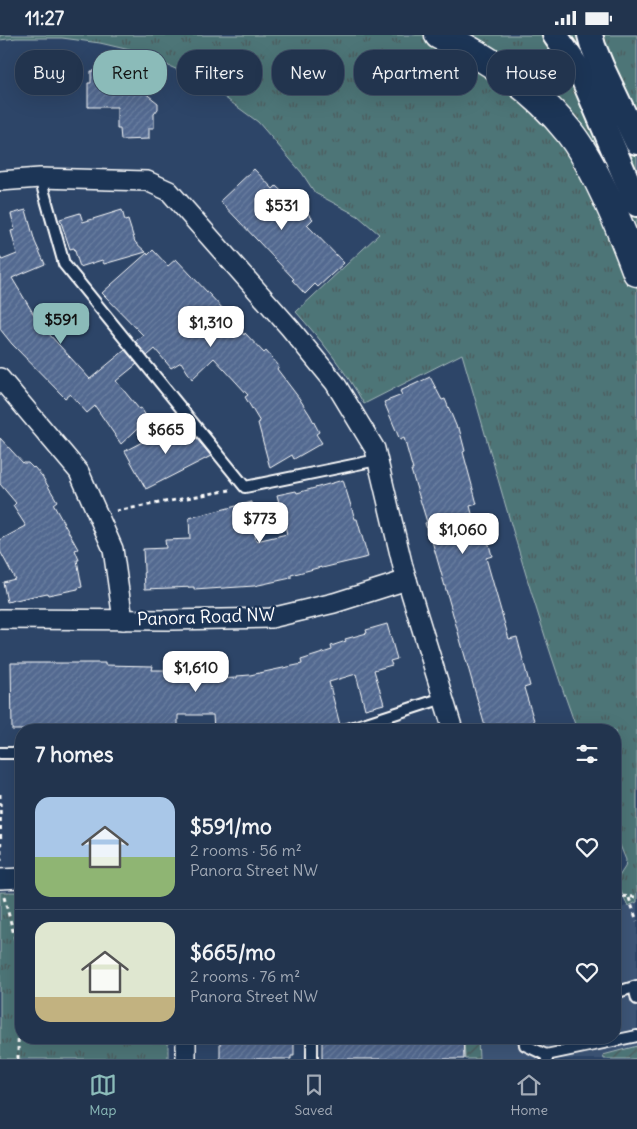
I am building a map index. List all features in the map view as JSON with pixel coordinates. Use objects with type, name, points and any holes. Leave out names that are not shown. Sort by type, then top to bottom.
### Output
[{"type":"highway","points":[[439,35],[506,73],[543,103],[570,133],[589,162],[637,272]]},
{"type":"street","points":[[555,35],[581,73],[637,204]]},
{"type":"street","points":[[590,35],[602,68],[637,142]]},
{"type":"street","points":[[0,181],[40,178],[147,181],[169,191],[290,328],[335,383],[374,449],[407,580],[451,724]]},
{"type":"street","points":[[0,378],[79,473],[113,549],[123,620]]},
{"type":"street","name":"Panora Road NW","points":[[0,619],[271,618],[334,603],[407,580]]},
{"type":"street","points":[[1,879],[15,879]]},
{"type":"street","points":[[186,1044],[186,1059]]},
{"type":"lane","points":[[40,178],[64,264],[245,487],[377,460]]},
{"type":"lane","points":[[364,724],[444,698]]},
{"type":"lane","points":[[0,753],[15,753]]},
{"type":"lane","points":[[621,991],[635,986],[637,999]]},
{"type":"lane","points":[[621,1040],[637,1036]]},
{"type":"lane","points":[[312,1044],[312,1059]]},
{"type":"lane","points":[[525,1044],[546,1057],[602,1044]]},
{"type":"path","points":[[98,515],[245,487]]},
{"type":"path","points":[[0,794],[2,892],[15,939]]},
{"type":"path","points":[[621,896],[637,897]]},
{"type":"path","points":[[629,897],[637,921]]},
{"type":"path","points":[[18,1044],[18,1059]]},
{"type":"shaded area","points":[[637,902],[637,1059],[465,1059],[464,1044],[621,1044],[621,908]]},
{"type":"green space","points":[[0,35],[637,35],[637,902],[628,906],[621,891],[621,873],[625,867],[626,860],[621,848],[621,724],[575,724],[545,637],[462,354],[364,404],[333,356],[296,312],[379,234],[358,216],[315,193],[302,173],[258,122],[221,95],[262,95],[262,50],[177,50],[177,70],[167,65],[167,50],[130,50],[100,43],[62,38],[0,40]]},
{"type":"green space","points":[[0,892],[15,892],[15,1044],[168,1044],[168,1059],[0,1059]]},
{"type":"green space","points":[[464,1044],[478,1044],[479,1059],[465,1059]]},
{"type":"green space","points":[[637,1046],[637,1059],[604,1059],[603,1055]]},
{"type":"building","points":[[91,71],[93,71],[93,95],[148,95],[158,103],[158,109],[154,114],[154,128],[149,128],[149,139],[121,140],[120,129],[117,129],[117,107],[88,107],[88,83],[91,83]]},
{"type":"building","points":[[254,169],[273,189],[276,186],[295,204],[297,202],[313,219],[307,225],[344,263],[318,287],[315,284],[305,294],[292,280],[294,279],[220,201]]},
{"type":"building","points":[[26,210],[35,242],[45,264],[12,278],[39,323],[90,379],[125,350],[137,364],[116,381],[139,409],[141,408],[148,419],[121,444],[95,406],[87,413],[70,394],[65,398],[12,344],[0,329],[0,257],[2,260],[17,254],[11,231],[15,230],[11,214]]},
{"type":"building","points":[[122,210],[125,221],[128,220],[135,242],[146,252],[104,264],[102,260],[80,267],[74,248],[70,249],[60,219],[80,213],[83,222]]},
{"type":"building","points":[[153,250],[168,266],[176,259],[225,311],[244,335],[245,333],[264,353],[266,351],[279,366],[277,369],[310,415],[319,432],[316,434],[322,443],[294,459],[292,455],[270,468],[258,423],[260,422],[245,397],[248,395],[214,358],[192,379],[181,362],[171,368],[155,349],[147,356],[135,341],[143,335],[102,293],[147,253],[148,255]]},
{"type":"building","points":[[430,377],[442,400],[445,399],[457,428],[459,428],[465,451],[463,452],[477,504],[470,506],[478,536],[486,533],[492,556],[486,558],[509,639],[517,637],[530,686],[524,688],[535,724],[484,724],[432,541],[425,523],[427,522],[411,470],[413,470],[404,438],[400,440],[384,402],[402,395],[400,391]]},
{"type":"building","points":[[182,421],[211,456],[146,489],[125,451]]},
{"type":"building","points":[[0,438],[23,463],[28,463],[34,467],[42,476],[57,501],[53,504],[78,549],[75,550],[79,560],[77,560],[82,587],[7,602],[3,582],[15,579],[0,551],[0,540],[26,526],[13,506],[16,503],[0,484]]},
{"type":"building","points":[[343,480],[368,557],[321,567],[291,575],[291,578],[254,586],[194,590],[194,587],[145,589],[143,549],[166,548],[165,540],[190,539],[189,518],[252,502],[256,541],[287,534],[277,495],[296,491],[297,493]]},
{"type":"building","points":[[387,624],[397,659],[390,661],[392,665],[374,670],[384,704],[365,709],[356,674],[329,682],[340,724],[214,724],[213,715],[178,715],[178,724],[15,724],[15,730],[12,730],[11,663],[105,663],[105,665],[153,666],[152,670],[179,670],[179,679],[237,678],[237,676],[302,664],[301,660],[332,650],[331,646],[346,641],[345,639],[367,633],[366,630]]},
{"type":"building","points":[[220,1044],[294,1044],[294,1056],[291,1056],[291,1059],[220,1059]]},
{"type":"building","points":[[322,1044],[463,1044],[464,1059],[322,1059]]}]
